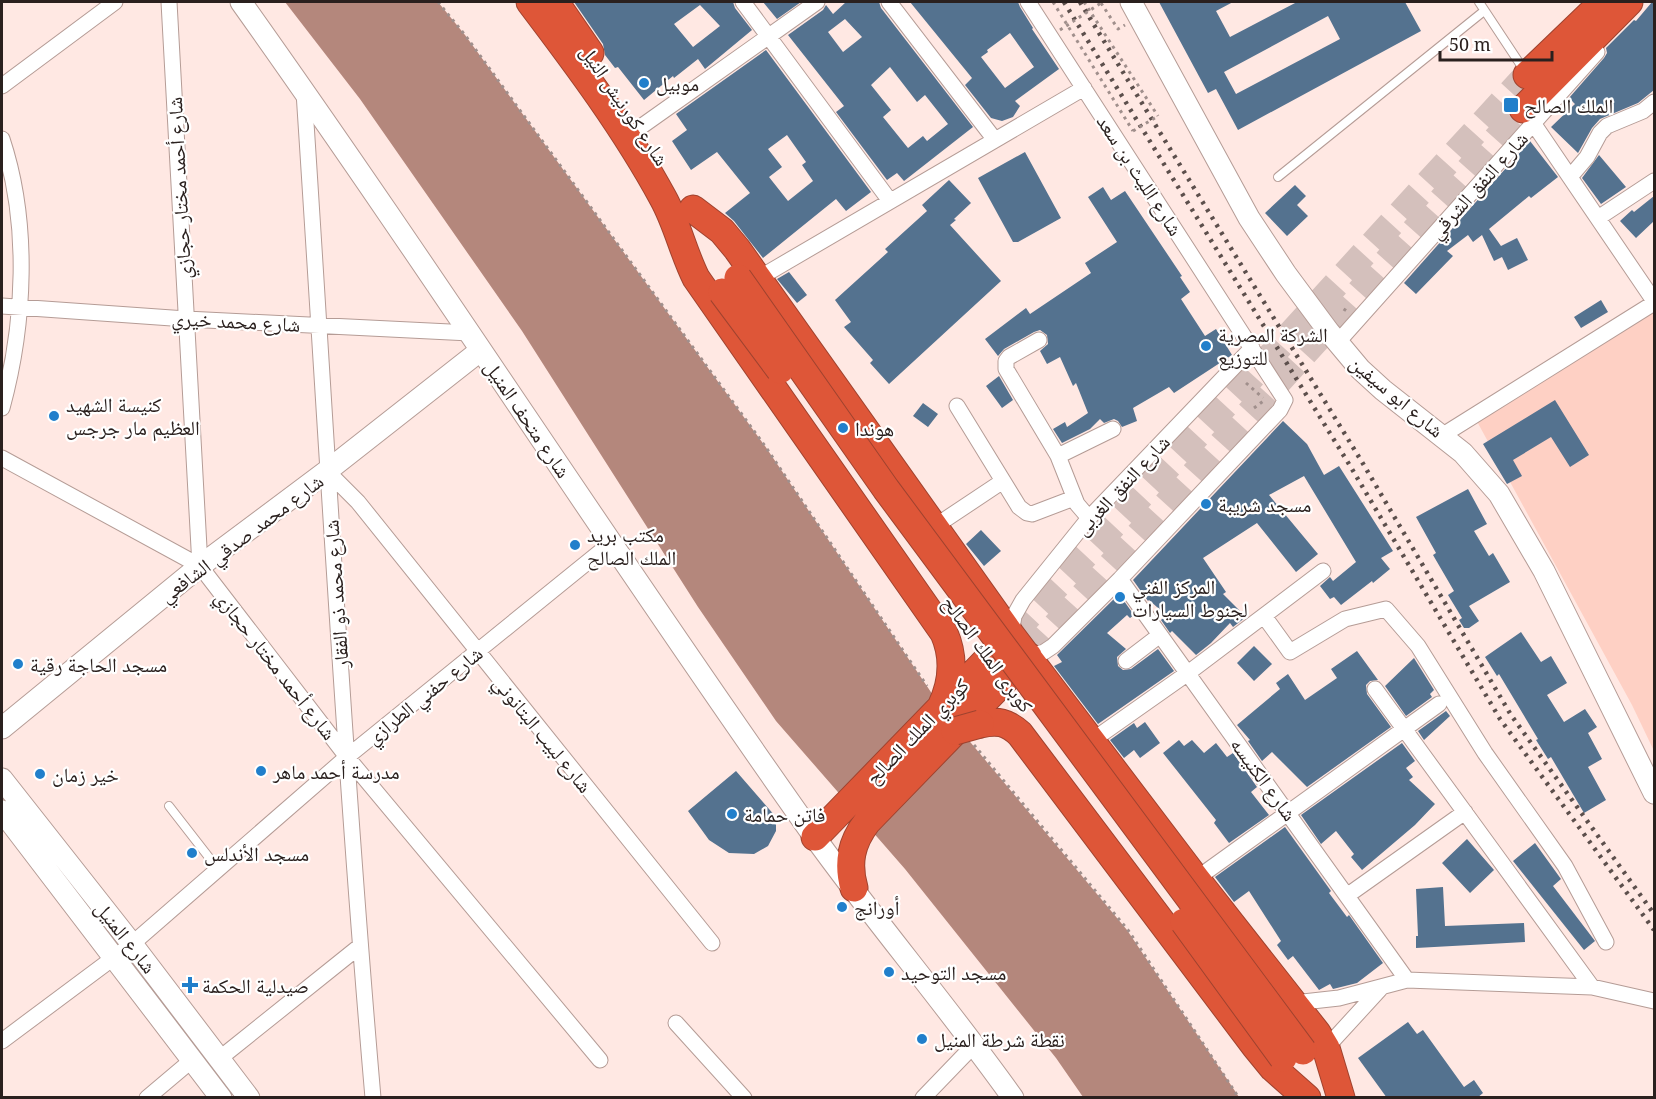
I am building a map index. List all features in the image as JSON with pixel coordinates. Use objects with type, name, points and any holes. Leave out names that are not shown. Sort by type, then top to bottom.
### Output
[{"type":"highway","name":"شارع كورنيش النيل","points":[[530,2],[681,208]]},
{"type":"highway","name":"شارع كورنيش النيل","points":[[555,2],[642,126],[681,208]]},
{"type":"highway","points":[[1527,75],[1603,2]]},
{"type":"highway","points":[[1528,116],[1629,2]]},
{"type":"highway","points":[[681,208],[722,231],[759,278],[1011,635],[1089,740],[1294,1003],[1326,1048],[1339,1098]]},
{"type":"highway","points":[[681,208],[682,248],[696,278],[944,633],[956,676]]},
{"type":"highway","name":"كوبرى الملك الصالح","points":[[681,208],[722,292],[1311,1098]]},
{"type":"highway","name":"كوبرى الملك الصالح","points":[[681,208],[738,278],[886,489],[1339,1098]]},
{"type":"highway","points":[[910,584],[951,551]]},
{"type":"highway","name":"كوبري الملك الصالح","points":[[832,819],[941,707],[956,676],[1011,635]]},
{"type":"highway","name":"كوبري الملك الصالح","points":[[861,831],[965,727],[1028,656]]},
{"type":"highway","points":[[965,727],[1000,721],[1011,725],[1020,734],[1255,1046],[1278,1073],[1307,1098]]},
{"type":"highway","points":[[1048,769],[1050,760],[1062,745],[1080,738],[1089,740]]},
{"type":"highway","points":[[832,819],[829,829],[832,838],[841,844],[851,843],[861,831]]},
{"type":"highway","points":[[854,888],[850,875],[850,860],[861,831]]},
{"type":"street","points":[[2,86],[116,2]]},
{"type":"street","name":"شارع أحمد مختار حجازي","points":[[169,2],[200,567],[347,757],[600,1060]]},
{"type":"street","name":"شارع متحف المنيل","points":[[241,2],[304,89],[611,543],[832,819],[854,888],[975,1044],[1013,1098]]},
{"type":"street","points":[[743,2],[890,201]]},
{"type":"street","points":[[642,126],[817,2]]},
{"type":"street","points":[[889,2],[994,140]]},
{"type":"street","name":"شارع الليث بن سعد","points":[[1028,2],[1285,400],[1280,410],[1120,579]]},
{"type":"street","name":"شارع ابو سيفين","points":[[1131,2],[1249,218],[1286,274],[1337,343],[1383,390],[1463,453],[1499,494],[1549,581],[1654,793]]},
{"type":"street","name":"شارع النفق الشرقي","points":[[1337,343],[1528,116],[1643,2]]},
{"type":"street","points":[[759,278],[1084,88]]},
{"type":"street","name":"شارع محمد ذو الفقار","points":[[304,89],[327,471],[360,946],[373,1098]]},
{"type":"street","points":[[1570,177],[1587,157],[1599,133],[1607,126],[1643,111],[1654,102]]},
{"type":"street","points":[[1443,435],[1654,302],[1528,116]]},
{"type":"street","points":[[2,139],[14,189],[21,237],[19,308],[11,374],[2,408]]},
{"type":"street","points":[[1598,218],[1654,181]]},
{"type":"street","name":"شارع محمد خيري","points":[[2,306],[186,319],[319,325],[475,341]]},
{"type":"street","points":[[1039,340],[1009,357],[1005,365],[1058,456],[1079,508],[1089,518]]},
{"type":"street","name":"شارع محمد صدقي الشافعي","points":[[2,728],[200,567],[327,471],[475,341]]},
{"type":"street","name":"شارع النفق الغربى","points":[[1011,635],[1014,616],[1023,600],[1089,518],[1252,348]]},
{"type":"street","points":[[957,406],[1019,507],[1032,514],[1074,498]]},
{"type":"street","points":[[1058,456],[1113,429]]},
{"type":"street","points":[[2,458],[200,567]]},
{"type":"street","name":"شارع لبيب البتانوني","points":[[327,471],[358,502],[712,944]]},
{"type":"street","points":[[934,527],[1003,481]]},
{"type":"street","name":"شارع حفني الطرازي","points":[[2,1041],[132,944],[347,757],[611,543]]},
{"type":"street","points":[[1089,740],[1100,735],[1188,673],[1323,571]]},
{"type":"street","points":[[1028,656],[1044,652],[1053,646],[1120,579]]},
{"type":"street","name":"شارع الكنيسه","points":[[1120,579],[1348,894],[1407,980]]},
{"type":"street","points":[[1264,616],[1290,652],[1344,619],[1386,609],[1418,646],[1485,753],[1565,866],[1606,942]]},
{"type":"street","points":[[1126,661],[1160,635]]},
{"type":"street","points":[[1375,689],[1592,987]]},
{"type":"street","points":[[1196,879],[1439,704]]},
{"type":"street","name":"شارع المنيل","points":[[2,779],[249,1098]]},
{"type":"street","name":"شارع المنيل","points":[[2,811],[221,1098]]},
{"type":"street","points":[[1348,894],[1465,812]]},
{"type":"street","points":[[219,1059],[360,946]]},
{"type":"street","points":[[1294,1003],[1339,998],[1407,980],[1592,987],[1654,1001]]},
{"type":"street","points":[[1326,1048],[1382,988]]},
{"type":"street","points":[[676,1023],[744,1098]]},
{"type":"street","points":[[923,1098],[975,1044]]},
{"type":"street","points":[[147,1098],[192,1060]]},
{"type":"lane","points":[[1479,2],[1527,75]]},
{"type":"lane","points":[[1278,177],[1484,10]]},
{"type":"lane","points":[[169,806],[218,869]]},
{"type":"path","points":[[438,2],[465,35],[765,446],[941,707]]},
{"type":"path","points":[[1053,2],[1133,131],[1158,116],[1084,2]]},
{"type":"path","points":[[1060,30],[1101,3],[1119,29]]},
{"type":"path","points":[[1246,383],[1263,398]]},
{"type":"path","points":[[965,727],[1128,930],[1239,1098]]},
{"type":"shaded area","points":[[285,2],[438,2],[465,35],[765,446],[941,707],[1127,930],[1239,1097],[1083,1097],[1056,1058],[905,869],[776,721],[698,607],[522,331],[360,99]]},
{"type":"shaded area","points":[[1654,303],[1654,751],[1632,705],[1474,416]]},
{"type":"building","points":[[574,2],[733,2],[752,30],[705,69],[698,59],[644,100],[618,67],[615,68],[605,55],[603,44]],"holes":[[[700,5],[720,26],[693,47],[674,24]]]},
{"type":"building","points":[[763,2],[801,2],[777,19]]},
{"type":"building","points":[[846,2],[879,2],[881,8],[973,127],[904,181],[897,173],[887,180],[836,112],[844,106],[788,35],[823,10],[826,5],[833,14]],"holes":[[[845,19],[862,37],[843,52],[828,32]],[[890,67],[917,102],[925,95],[948,124],[927,141],[923,136],[908,148],[883,117],[891,110],[871,85]]]},
{"type":"building","points":[[910,2],[1018,2],[1032,29],[1059,69],[1015,101],[1020,106],[1013,117],[1002,121],[991,118],[965,85],[972,78]],"holes":[[[1010,33],[1034,67],[1005,88],[981,57]]]},
{"type":"building","points":[[1159,2],[1233,2],[1216,11],[1230,37],[1297,2],[1405,2],[1421,31],[1238,130],[1216,89],[1208,93]],"holes":[[[1328,16],[1340,39],[1236,94],[1224,72]]]},
{"type":"building","points":[[1654,2],[1654,90],[1638,103],[1600,119],[1592,128],[1578,153],[1551,127],[1575,104],[1569,98],[1604,58],[1607,53],[1606,48],[1634,20],[1636,21]]},
{"type":"building","points":[[766,50],[871,192],[846,211],[836,199],[763,258],[725,213],[750,193],[717,152],[691,170],[672,141],[687,130],[676,114]],"holes":[[[787,135],[806,162],[802,165],[813,181],[788,201],[769,177],[782,167],[768,149]]]},
{"type":"building","points":[[1530,141],[1558,177],[1531,198],[1529,196],[1489,229],[1501,246],[1517,238],[1528,260],[1508,270],[1502,257],[1494,261],[1482,235],[1473,242],[1468,235],[1447,251],[1453,256],[1416,294],[1404,283]]},
{"type":"building","points":[[1025,152],[1061,218],[1018,242],[1013,242],[978,178]]},
{"type":"building","points":[[1599,155],[1626,187],[1601,204],[1582,178]]},
{"type":"building","points":[[949,180],[971,203],[950,225],[1001,281],[889,384],[870,363],[873,360],[844,327],[851,322],[835,300],[888,252],[885,249],[927,211],[922,205]]},
{"type":"building","points":[[1295,185],[1306,196],[1297,205],[1308,216],[1287,236],[1265,213]]},
{"type":"building","points":[[1103,187],[1111,200],[1125,191],[1182,276],[1180,277],[1190,292],[1181,299],[1205,336],[1216,329],[1232,355],[1174,393],[1169,387],[1133,408],[1137,421],[1122,427],[1114,419],[1104,423],[1100,419],[1090,429],[1062,443],[1053,429],[1065,422],[1067,427],[1088,413],[1076,383],[1073,386],[1060,357],[1047,364],[1040,351],[1048,344],[1047,335],[1040,330],[1034,332],[1004,349],[998,356],[985,339],[1026,308],[1030,314],[1091,273],[1085,263],[1117,242],[1088,197]]},
{"type":"building","points":[[1654,196],[1654,221],[1636,238],[1620,221]]},
{"type":"building","points":[[789,272],[807,295],[797,303],[777,279]]},
{"type":"building","points":[[1601,300],[1608,312],[1581,328],[1574,317]]},
{"type":"building","points":[[999,376],[1013,400],[1002,408],[986,386]]},
{"type":"building","points":[[1555,400],[1589,455],[1570,467],[1551,437],[1513,460],[1522,476],[1507,484],[1483,444]]},
{"type":"building","points":[[923,403],[938,414],[928,427],[913,416]]},
{"type":"building","points":[[1283,421],[1307,444],[1324,475],[1339,466],[1393,551],[1381,558],[1390,569],[1341,605],[1334,597],[1330,599],[1320,586],[1330,577],[1333,581],[1356,562],[1304,476],[1269,495],[1318,554],[1296,572],[1257,523],[1203,558],[1226,592],[1223,594],[1246,617],[1233,627],[1230,623],[1196,655],[1172,631],[1170,633],[1161,620],[1166,615],[1148,601],[1133,580]]},
{"type":"building","points":[[1468,489],[1487,524],[1474,531],[1489,556],[1493,553],[1510,582],[1469,606],[1479,621],[1469,628],[1464,628],[1459,620],[1462,618],[1448,595],[1454,591],[1433,555],[1436,553],[1416,517]]},
{"type":"building","points":[[981,530],[1001,551],[984,566],[966,544]]},
{"type":"building","points":[[1119,594],[1134,615],[1130,618],[1127,615],[1107,633],[1126,649],[1117,657],[1118,666],[1123,670],[1131,669],[1158,649],[1174,671],[1098,724],[1054,666],[1062,662],[1057,655]]},
{"type":"building","points":[[1521,632],[1541,662],[1551,656],[1567,683],[1547,695],[1564,722],[1585,709],[1597,727],[1588,733],[1602,759],[1588,767],[1606,800],[1584,813],[1551,757],[1548,759],[1536,740],[1538,739],[1499,674],[1497,676],[1485,657]]},
{"type":"building","points":[[1254,646],[1272,664],[1254,681],[1237,663]]},
{"type":"building","points":[[1357,651],[1378,680],[1370,681],[1366,685],[1367,694],[1391,727],[1307,787],[1272,752],[1262,761],[1248,741],[1250,740],[1237,725],[1280,689],[1276,683],[1288,674],[1305,700],[1337,678],[1331,669]]},
{"type":"building","points":[[1414,658],[1434,690],[1430,694],[1432,697],[1406,716],[1385,686]]},
{"type":"building","points":[[1446,711],[1450,716],[1424,740],[1418,731]]},
{"type":"building","points":[[1145,722],[1160,743],[1140,758],[1134,750],[1124,758],[1110,740],[1134,723],[1137,728]]},
{"type":"building","points":[[1179,740],[1184,746],[1192,740],[1204,753],[1216,743],[1227,757],[1233,753],[1257,787],[1251,792],[1269,815],[1229,843],[1214,823],[1216,820],[1163,753]]},
{"type":"building","points":[[1402,743],[1415,761],[1406,768],[1413,777],[1409,780],[1435,804],[1415,825],[1362,870],[1351,857],[1354,854],[1336,831],[1321,844],[1301,815]]},
{"type":"building","name":"فاتن حمامة","points":[[736,771],[776,817],[776,831],[768,846],[754,854],[729,853],[709,840],[688,811]]},
{"type":"building","points":[[1285,827],[1331,891],[1329,893],[1347,917],[1349,915],[1383,963],[1357,983],[1333,989],[1330,984],[1319,990],[1293,956],[1288,960],[1277,945],[1281,941],[1249,891],[1234,902],[1215,877]]},
{"type":"building","points":[[1467,839],[1494,870],[1470,893],[1442,863]]},
{"type":"building","points":[[1535,843],[1561,879],[1553,886],[1595,941],[1584,950],[1513,861]]},
{"type":"building","points":[[1443,887],[1445,926],[1524,923],[1525,942],[1416,948],[1416,936],[1418,936],[1416,889]]},
{"type":"building","points":[[1408,1022],[1417,1034],[1423,1030],[1464,1087],[1474,1080],[1483,1093],[1477,1098],[1387,1098],[1358,1058]]},
{"type":"tunnel","points":[[1011,635],[1246,383],[1527,75]]},
{"type":"tunnel","points":[[1028,656],[1340,314],[1523,109]]},
{"type":"railway","points":[[1064,2],[1352,469],[1500,719],[1654,930]]},
{"type":"railway","points":[[1080,2],[1362,462],[1511,715],[1654,914]]},
{"type":"place","name":"موبيل","points":[[644,83]]},
{"type":"place","name":"الملك الصالح","points":[[1511,105]]},
{"type":"place","name":"الشركة المصرية للتوزيع","points":[[1206,346]]},
{"type":"place","name":"كنيسة الشهيد العظيم مار جرجس","points":[[54,416]]},
{"type":"place","name":"هوندا","points":[[843,428]]},
{"type":"place","name":"مسجد شريبة","points":[[1206,504]]},
{"type":"place","name":"مكتب بريد الملك الصالح","points":[[575,545]]},
{"type":"place","name":"المركز الفني لجنوط السيارات","points":[[1120,597]]},
{"type":"place","name":"مسجد الحاجة رقية","points":[[18,664]]},
{"type":"place","name":"مدرسة أحمد ماهر","points":[[261,771]]},
{"type":"place","name":"خير زمان","points":[[40,774]]},
{"type":"place","name":"فاتن حمامة","points":[[732,814]]},
{"type":"place","name":"مسجد الأندلس","points":[[192,853]]},
{"type":"place","name":"أورانج","points":[[842,907]]},
{"type":"place","name":"مسجد التوحيد","points":[[889,972]]},
{"type":"place","name":"صيدلية الحكمة","points":[[190,985]]},
{"type":"place","name":"نقطة شرطة المنيل","points":[[922,1039]]}]
